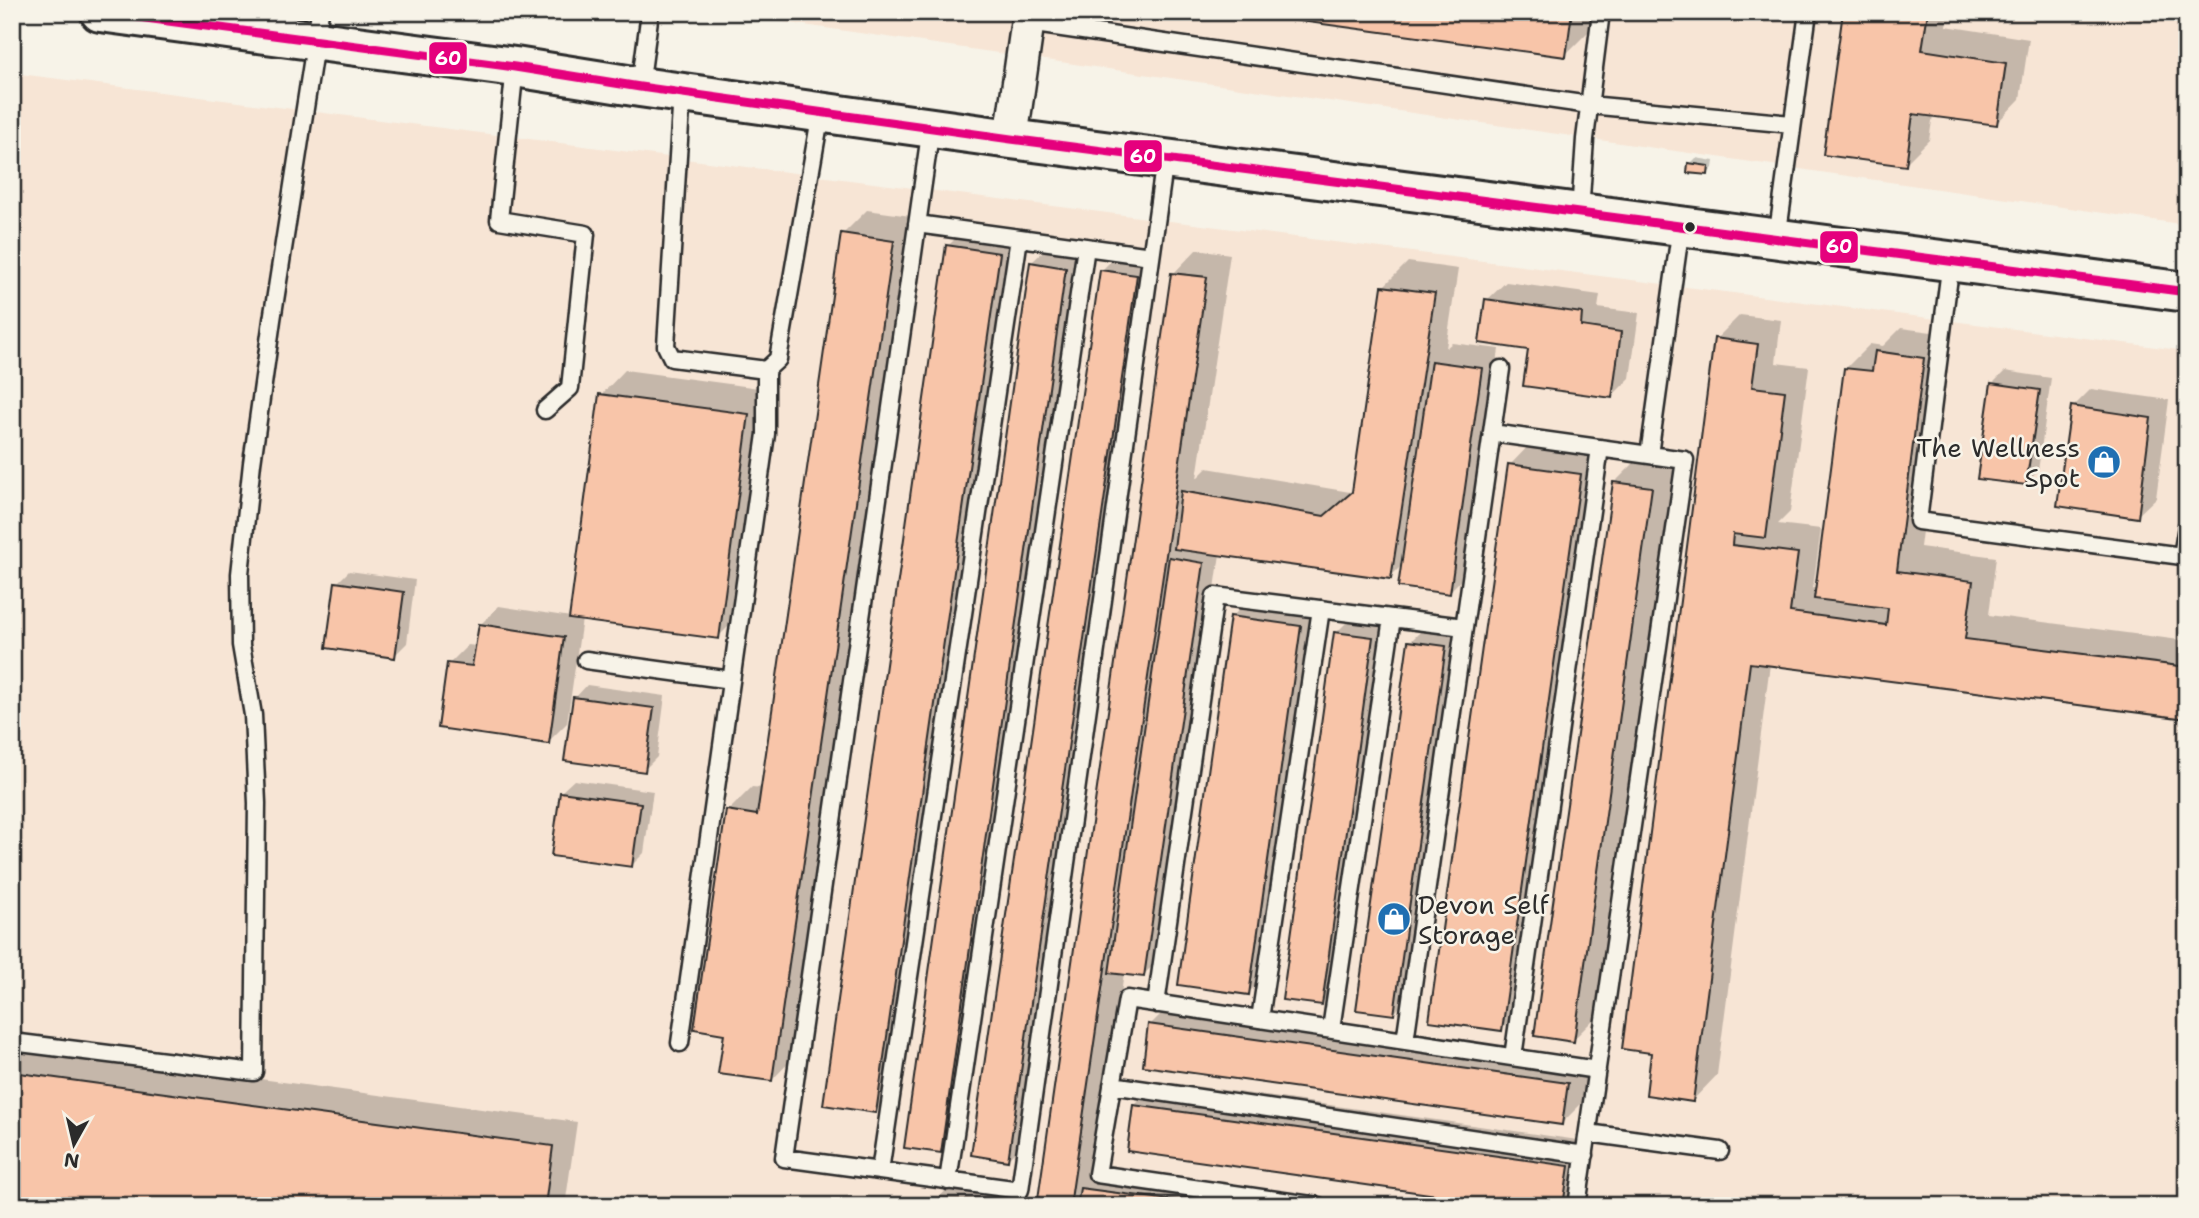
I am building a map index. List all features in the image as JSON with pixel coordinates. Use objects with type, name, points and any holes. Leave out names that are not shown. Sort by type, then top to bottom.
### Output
[{"type":"main road","points":[[100,12],[318,27],[515,67],[682,93],[1011,139],[2187,292]]},
{"type":"street","points":[[1011,139],[1029,18]]},
{"type":"lane","points":[[640,87],[650,12]]},
{"type":"lane","points":[[1580,213],[1589,105],[1601,12]]},
{"type":"lane","points":[[1777,239],[1808,12]]},
{"type":"lane","points":[[1029,18],[1589,105],[1792,124]]},
{"type":"lane","points":[[12,1042],[254,1072],[257,803],[253,715],[241,645],[240,574],[272,320],[318,27]]},
{"type":"lane","points":[[515,67],[499,220],[586,234],[570,388],[545,410]]},
{"type":"lane","points":[[682,93],[666,346],[672,358],[766,370]]},
{"type":"lane","points":[[681,1043],[766,434],[766,370],[778,359],[821,112]]},
{"type":"lane","points":[[931,127],[784,1158],[948,1181],[1020,1190],[1165,159]]},
{"type":"lane","points":[[917,224],[1151,256]]},
{"type":"lane","points":[[1649,455],[1681,226]]},
{"type":"lane","points":[[880,1171],[1019,238]]},
{"type":"lane","points":[[948,1181],[1086,247]]},
{"type":"lane","points":[[1951,261],[1918,522],[2182,556],[2187,526]]},
{"type":"lane","points":[[1405,1041],[1501,369]]},
{"type":"lane","points":[[1492,433],[1685,460],[1577,1206]]},
{"type":"lane","points":[[1513,1057],[1600,448]]},
{"type":"lane","points":[[1156,1004],[1215,596],[1464,627]]},
{"type":"lane","points":[[1260,1019],[1321,609]]},
{"type":"lane","points":[[1331,1030],[1392,618]]},
{"type":"lane","points":[[586,660],[731,680]]},
{"type":"lane","points":[[1318,1206],[1097,1174],[1127,999],[1597,1070]]},
{"type":"lane","points":[[1112,1085],[1585,1154]]},
{"type":"lane","points":[[1588,1133],[1720,1150]]},
{"type":"shaded area","points":[[714,12],[2187,12],[2187,225]]},
{"type":"shaded area","points":[[12,73],[2187,351],[2187,1206],[12,1206]]},
{"type":"building","points":[[1235,12],[1572,12],[1566,57]]},
{"type":"building","points":[[1843,12],[1928,12],[1922,50],[2006,63],[1997,125],[1913,114],[1906,166],[1823,155]]},
{"type":"building","points":[[1688,163],[1709,166],[1708,175],[1687,173]]},
{"type":"building","points":[[841,233],[894,241],[772,1081],[718,1074],[724,1034],[694,1029],[726,810],[757,815]]},
{"type":"building","points":[[946,245],[1000,253],[876,1113],[823,1105]]},
{"type":"building","points":[[1030,262],[1066,268],[941,1153],[904,1148]]},
{"type":"building","points":[[1100,270],[1137,275],[1008,1161],[971,1155]]},
{"type":"building","points":[[1171,273],[1207,277],[1070,1206],[1037,1206]]},
{"type":"building","points":[[1382,286],[1435,293],[1391,579],[1174,549],[1181,491],[1324,516],[1352,492]]},
{"type":"building","points":[[1485,299],[1582,313],[1581,326],[1621,332],[1612,398],[1523,386],[1528,350],[1479,343]]},
{"type":"building","points":[[1714,338],[1758,344],[1752,387],[1785,391],[1766,538],[1733,534],[1732,545],[1798,553],[1790,612],[1886,625],[1888,608],[1814,599],[1844,368],[1872,371],[1875,351],[1924,358],[1897,571],[1973,581],[1965,639],[2187,667],[2187,719],[1750,663],[1693,1102],[1646,1095],[1651,1053],[1622,1049]]},
{"type":"building","points":[[1431,361],[1482,368],[1450,594],[1398,587]]},
{"type":"building","points":[[1991,383],[2040,390],[2026,485],[1977,479]]},
{"type":"building","points":[[599,394],[749,414],[719,639],[569,619]]},
{"type":"building","name":"The Wellness Spot","points":[[2071,406],[2151,418],[2138,518],[2057,506]]},
{"type":"building","points":[[1508,464],[1581,474],[1502,1031],[1429,1021]]},
{"type":"building","points":[[1613,482],[1652,487],[1574,1042],[1534,1036]]},
{"type":"building","points":[[1169,557],[1204,563],[1144,977],[1109,973]]},
{"type":"building","points":[[335,582],[404,592],[395,658],[326,648]]},
{"type":"building","points":[[1230,616],[1301,626],[1249,995],[1178,985]]},
{"type":"building","points":[[479,624],[564,637],[549,744],[438,728],[447,663],[472,666]]},
{"type":"building","points":[[1334,632],[1373,637],[1322,1005],[1282,1000]]},
{"type":"building","points":[[1408,641],[1446,646],[1394,1015],[1356,1010]]},
{"type":"building","points":[[573,697],[654,708],[645,772],[564,761]]},
{"type":"building","points":[[560,792],[641,803],[632,867],[551,856]]},
{"type":"building","points":[[1148,1024],[1568,1083],[1562,1125],[1143,1066]]},
{"type":"building","points":[[12,1072],[553,1146],[545,1206],[39,1206],[12,1202]]},
{"type":"building","points":[[1133,1105],[1569,1166],[1563,1206],[1514,1206],[1127,1151]]},
{"type":"building","points":[[1080,1188],[1215,1206],[1077,1206]]},
{"type":"transit line","name":"60","points":[[100,12],[515,67],[1011,139],[2187,292]]},
{"type":"place","name":"The Wellness Spot","points":[[2104,462]]},
{"type":"place","name":"Devon Self Storage","points":[[1394,919]]}]
